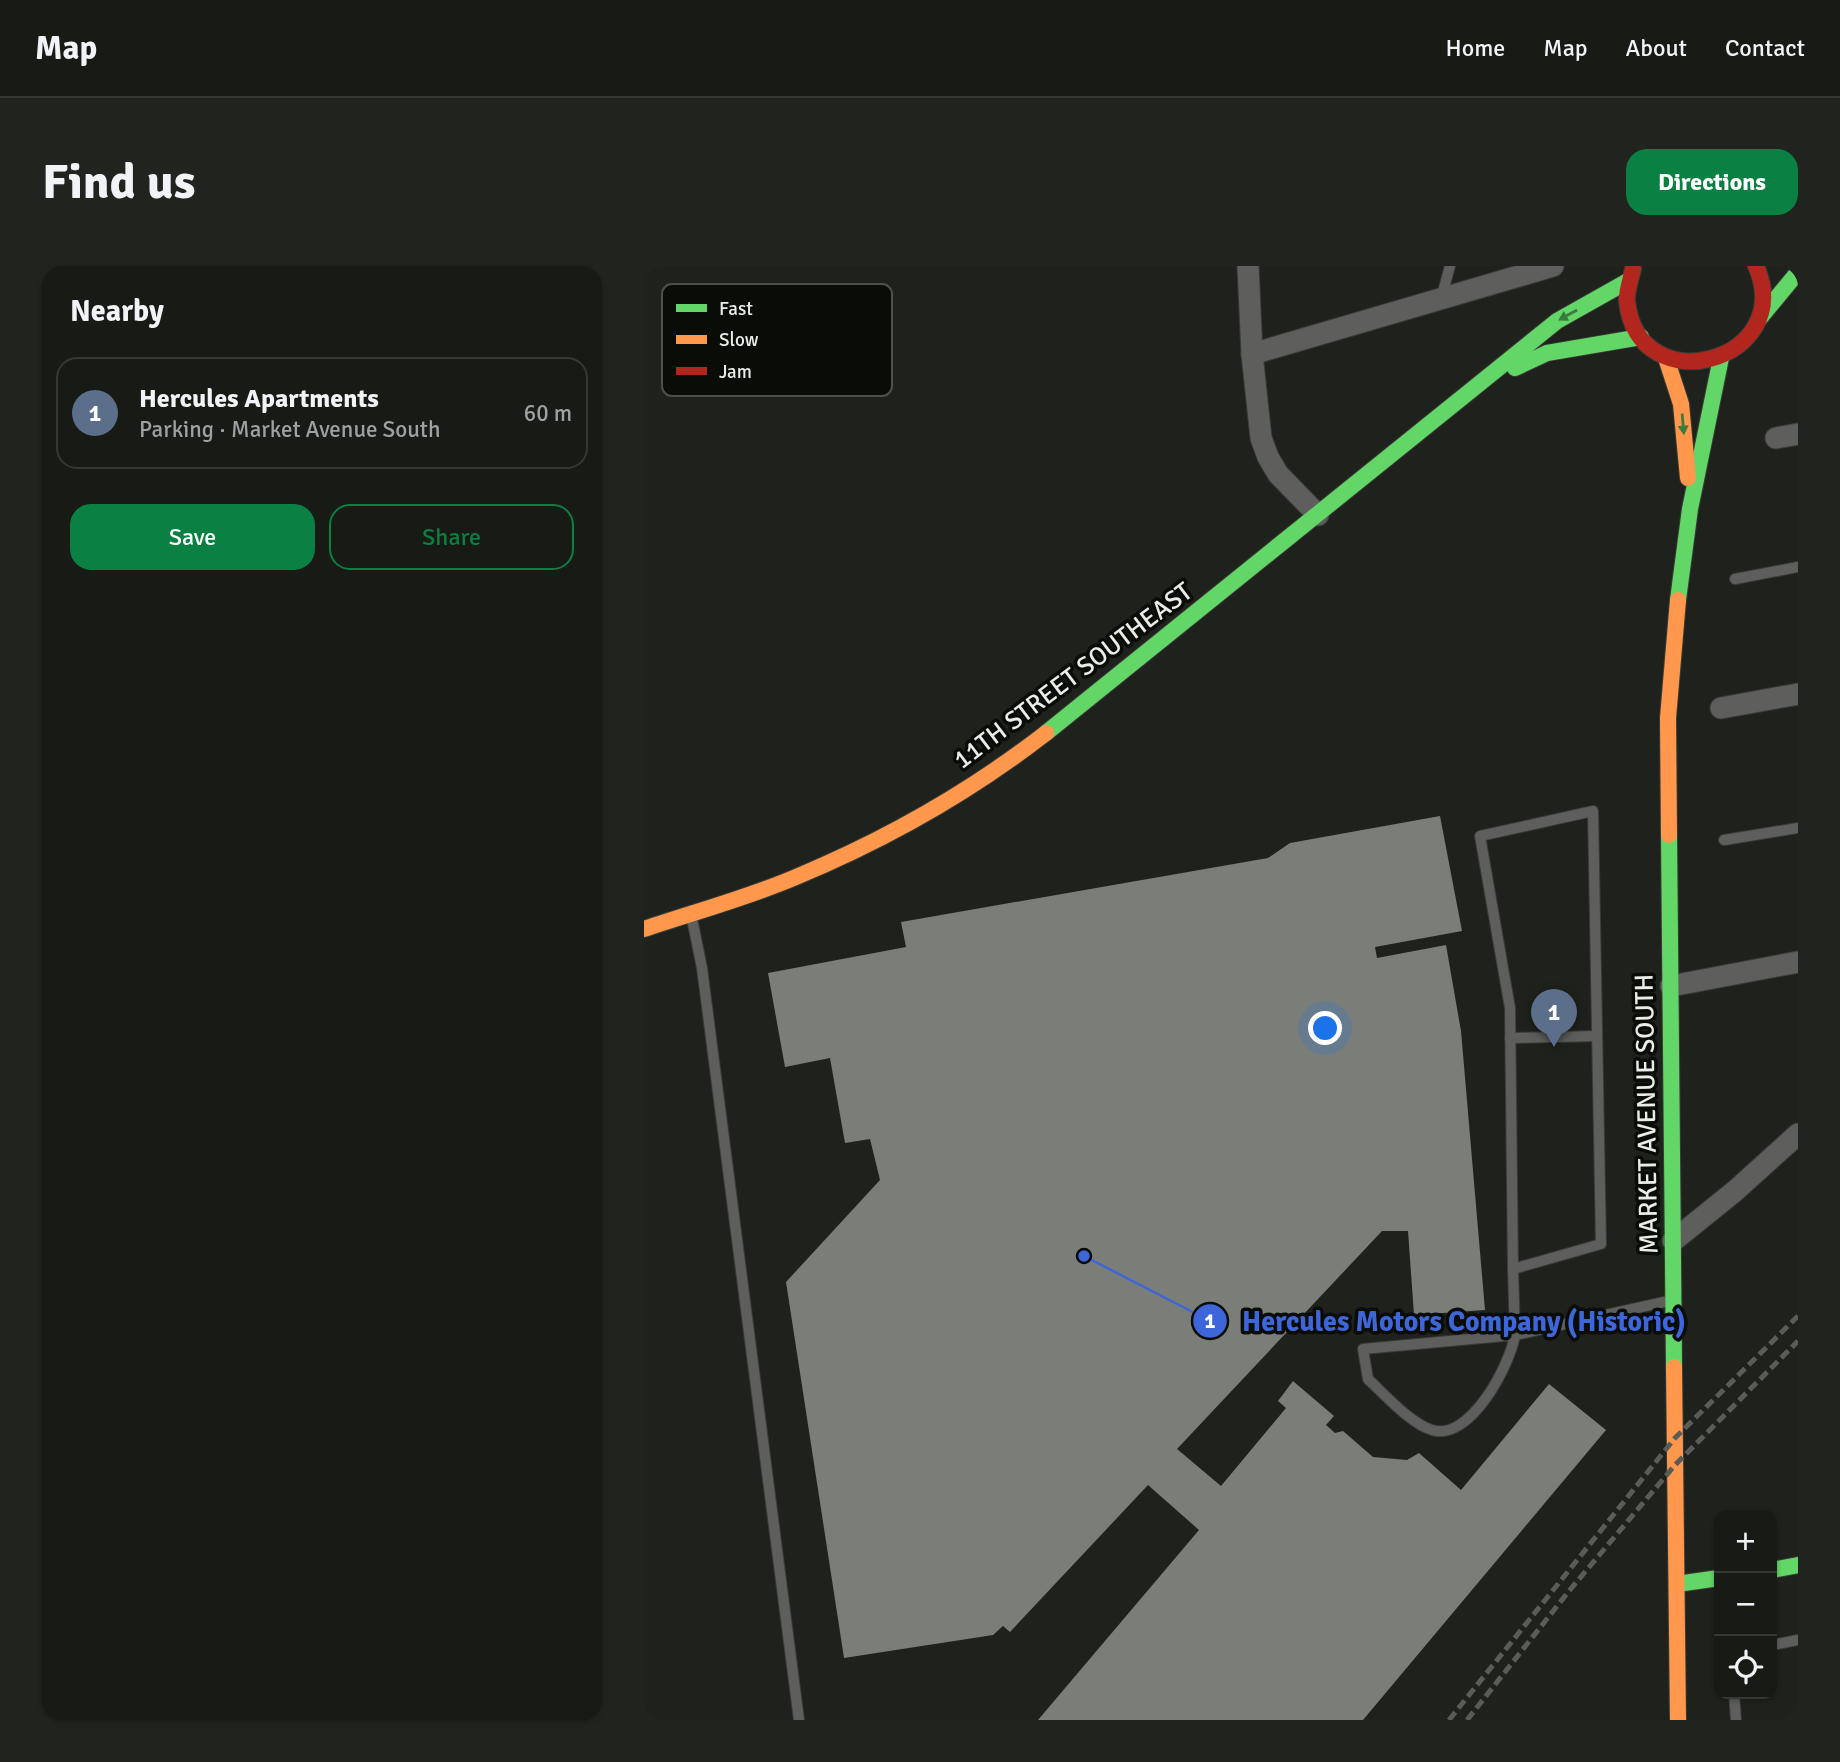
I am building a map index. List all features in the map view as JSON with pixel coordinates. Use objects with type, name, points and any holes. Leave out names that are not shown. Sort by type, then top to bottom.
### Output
[{"type":"street","points":[[1248,266],[1258,425],[1266,451],[1282,478],[1318,515]]},
{"type":"street","points":[[1252,354],[1553,266]]},
{"type":"street","points":[[1756,266],[1764,296],[1760,318]]},
{"type":"street","points":[[1631,274],[1627,304],[1633,326],[1647,345],[1666,358],[1688,364],[1711,362],[1732,353],[1749,338],[1760,318],[1798,272]]},
{"type":"street","name":"11TH STREET SOUTHEAST","points":[[644,929],[795,878],[909,824],[1004,765],[1092,698],[1556,321],[1631,274]]},
{"type":"street","name":"11TH STREET SOUTHEAST","points":[[1483,382],[1547,354],[1641,337]]},
{"type":"street","name":"MARKET AVENUE SOUTH","points":[[1666,358],[1681,404],[1690,509]]},
{"type":"street","name":"MARKET AVENUE SOUTH","points":[[1678,1720],[1668,718],[1680,583],[1690,509],[1721,358]]},
{"type":"street","points":[[1776,438],[1798,434]]},
{"type":"street","points":[[1721,708],[1798,694]]},
{"type":"street","points":[[1671,986],[1798,962]]},
{"type":"street","points":[[1673,1241],[1735,1191],[1798,1133]]},
{"type":"street","points":[[1777,1569],[1798,1565]]},
{"type":"street","points":[[1676,1584],[1714,1579]]},
{"type":"lane","points":[[1441,299],[1450,266]]},
{"type":"lane","points":[[1735,579],[1798,567]]},
{"type":"lane","points":[[1513,1269],[1601,1244],[1593,811],[1480,836],[1510,1008],[1513,1269],[1516,1335],[1509,1360],[1492,1391],[1462,1423],[1450,1430],[1434,1431],[1421,1425],[1368,1379],[1363,1349],[1516,1335],[1673,1300]]},
{"type":"lane","points":[[1724,840],[1798,828]]},
{"type":"lane","points":[[691,914],[702,968],[799,1720]]},
{"type":"lane","points":[[1510,1038],[1597,1036]]},
{"type":"lane","points":[[1777,1644],[1798,1640]]},
{"type":"lane","points":[[1734,1699],[1736,1720]]},
{"type":"building","points":[[1440,816],[1462,931],[1375,947],[1377,958],[1446,945],[1461,1031],[1485,1310],[1414,1315],[1408,1231],[1382,1231],[1177,1449],[1221,1486],[1286,1408],[1278,1401],[1293,1381],[1334,1416],[1326,1425],[1335,1433],[1343,1431],[1373,1457],[1407,1460],[1419,1453],[1461,1490],[1549,1384],[1606,1430],[1363,1720],[1038,1720],[1199,1530],[1148,1485],[1010,1632],[1003,1626],[993,1635],[844,1658],[786,1282],[880,1180],[870,1139],[845,1143],[830,1058],[785,1067],[768,973],[906,947],[901,922],[1268,858],[1290,843]]},
{"type":"railway","points":[[1449,1720],[1675,1438],[1798,1316]]},
{"type":"railway","points":[[1467,1720],[1569,1591],[1675,1465],[1798,1341]]},
{"type":"traffic: fast","points":[[1760,318],[1798,272]]},
{"type":"traffic: fast","points":[[1046,733],[1557,321],[1628,281]]},
{"type":"traffic: fast","points":[[1515,368],[1547,353],[1641,337]]},
{"type":"traffic: fast","points":[[1678,600],[1690,509],[1721,358]]},
{"type":"traffic: fast","points":[[1669,835],[1674,1367]]},
{"type":"traffic: fast","points":[[1777,1569],[1798,1565]]},
{"type":"traffic: fast","points":[[1677,1584],[1714,1579]]},
{"type":"traffic: slow","points":[[1666,358],[1681,404],[1688,478]]},
{"type":"traffic: slow","points":[[1669,835],[1668,718],[1678,600]]},
{"type":"traffic: slow","points":[[644,929],[777,885],[862,847],[957,795],[1046,733]]},
{"type":"traffic: slow","points":[[1674,1367],[1678,1720]]},
{"type":"traffic: jam","points":[[1633,269],[1627,301],[1637,333],[1658,353],[1684,361],[1711,358],[1737,347],[1755,327],[1763,299],[1756,266]]},
{"type":"place","name":"Hercules Apartments","points":[[1554,1047]]},
{"type":"place","name":"Hercules Motors Company (Historic)","points":[[1084,1256]]}]
